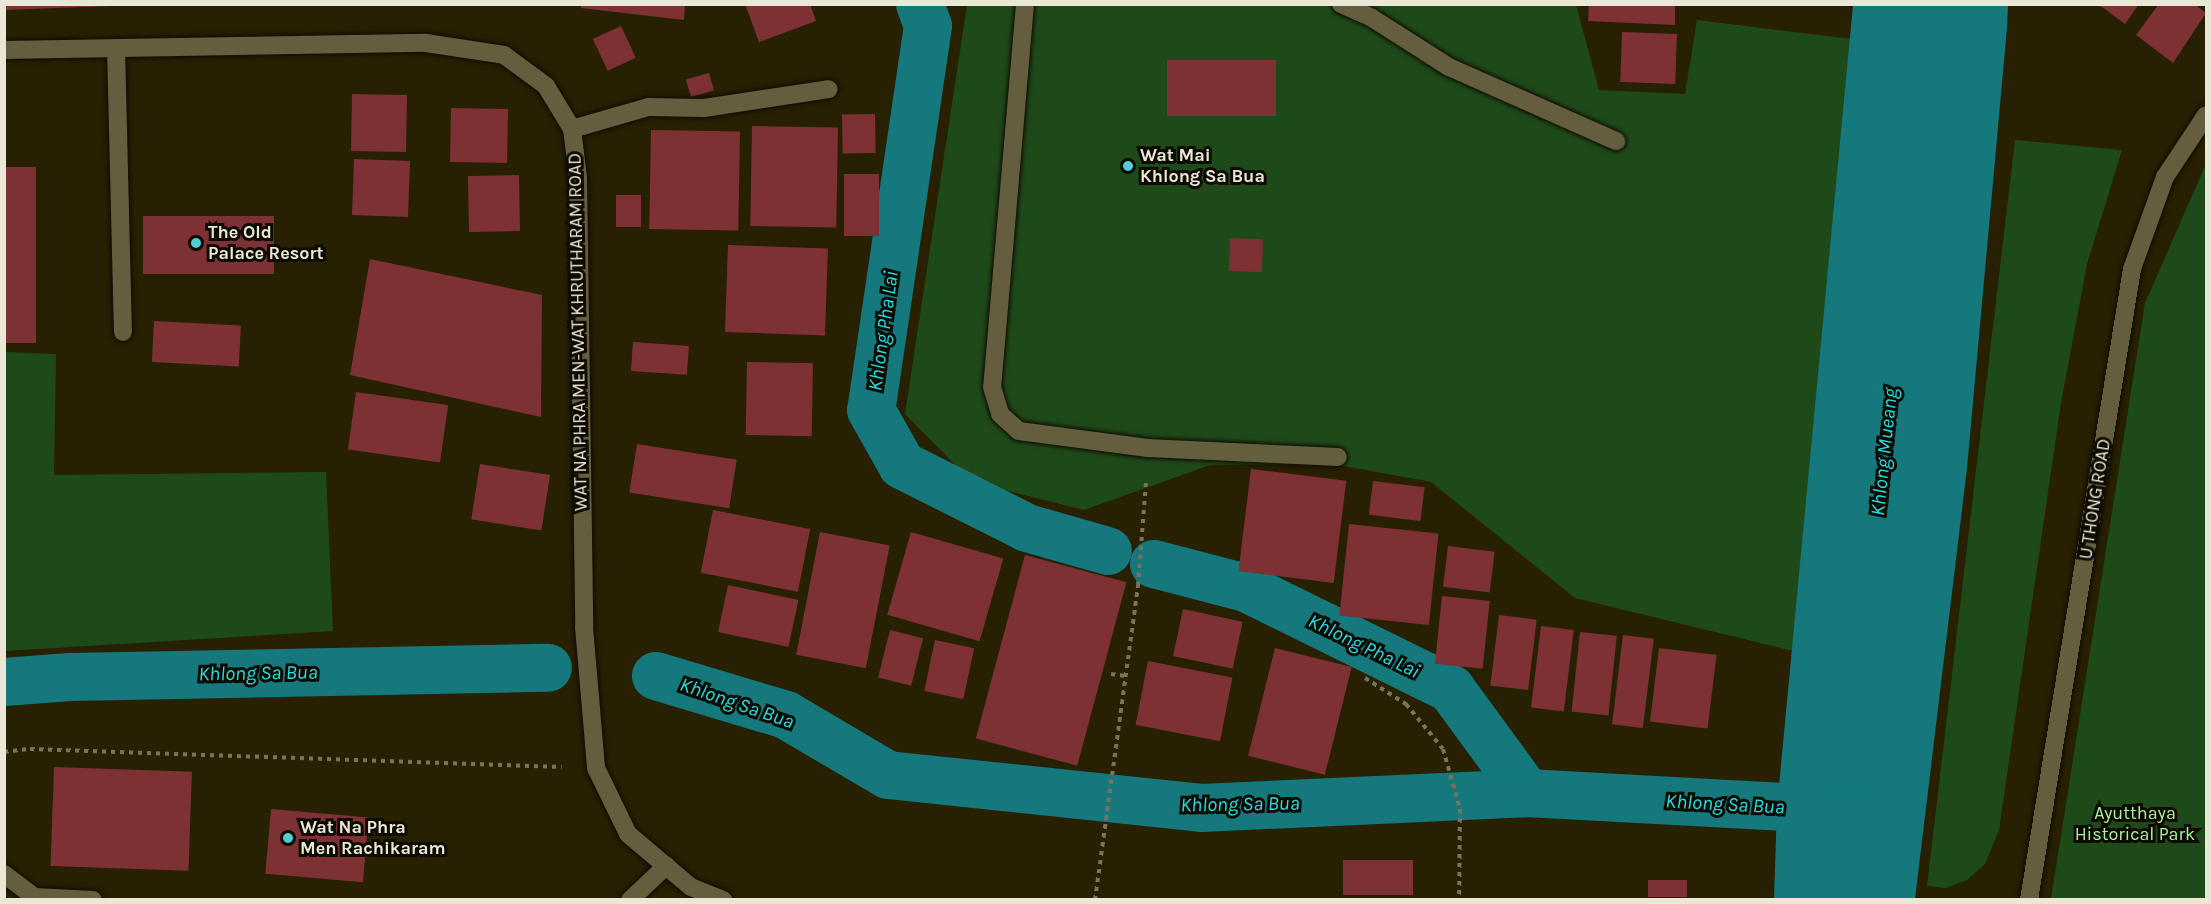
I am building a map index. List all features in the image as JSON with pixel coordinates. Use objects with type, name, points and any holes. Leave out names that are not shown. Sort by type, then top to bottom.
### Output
[{"type":"street","points":[[1026,4],[992,387],[1000,414],[1019,430],[1148,448],[1338,457]]},
{"type":"street","points":[[1341,4],[1372,18],[1449,67],[1616,141]]},
{"type":"street","name":"WAT NA PHRA MEN-WAT KHRUTHARAM ROAD","points":[[4,50],[426,43],[504,55],[546,86],[572,129],[578,177],[584,627],[596,768],[628,834],[692,887],[723,900]]},
{"type":"street","points":[[116,48],[123,332]]},
{"type":"street","points":[[572,129],[648,106],[704,108],[829,89]]},
{"type":"street","name":"U THONG ROAD","points":[[2029,900],[2132,269],[2165,177],[2206,115]]},
{"type":"street","points":[[630,900],[666,866]]},
{"type":"street","points":[[4,874],[35,897],[93,900]]},
{"type":"path","points":[[1095,897],[1138,586],[1148,448]]},
{"type":"path","points":[[1111,674],[1126,676]]},
{"type":"path","points":[[1365,678],[1406,704],[1443,749],[1460,809],[1460,900]]},
{"type":"path","points":[[4,752],[30,749],[596,768]]},
{"type":"green space","points":[[967,5],[1576,5],[1599,90],[1685,94],[1697,20],[1852,39],[1793,651],[1575,598],[1431,482],[1333,464],[1210,465],[1084,510],[972,482],[905,414]]},
{"type":"green space","points":[[2015,140],[2122,150],[2087,264],[2061,403],[1999,830],[1985,864],[1967,880],[1946,888],[1927,886]]},
{"type":"green space","name":"Ayutthaya Historical Park","points":[[2206,164],[2206,899],[2051,899],[2145,303]]},
{"type":"green space","points":[[5,352],[56,354],[54,475],[326,472],[333,631],[5,651]]},
{"type":"water","name":"Khlong Mueang","points":[[1853,5],[2008,5],[2007,28],[1967,468],[1915,899],[1774,899],[1777,807]]},
{"type":"building","points":[[4,4],[111,4],[111,6],[4,10]]},
{"type":"building","points":[[581,4],[685,4],[684,20],[581,8]]},
{"type":"building","points":[[745,4],[810,4],[816,21],[759,42]]},
{"type":"building","points":[[1589,4],[1675,4],[1675,25],[1588,21]]},
{"type":"building","points":[[2098,4],[2139,4],[2125,24]]},
{"type":"building","points":[[2159,4],[2194,4],[2206,13],[2173,63],[2136,35]]},
{"type":"building","points":[[621,26],[636,58],[608,71],[593,39]]},
{"type":"building","points":[[1622,32],[1677,34],[1675,84],[1620,82]]},
{"type":"building","points":[[1167,60],[1276,60],[1276,116],[1167,116]]},
{"type":"building","points":[[709,73],[714,90],[691,97],[686,80]]},
{"type":"building","points":[[352,94],[407,95],[406,152],[351,151]]},
{"type":"building","points":[[451,108],[508,109],[507,163],[450,162]]},
{"type":"building","points":[[875,114],[876,153],[843,154],[842,115]]},
{"type":"building","points":[[752,126],[838,128],[836,227],[750,226]]},
{"type":"building","points":[[651,130],[740,132],[738,231],[649,229]]},
{"type":"building","points":[[354,159],[410,161],[408,217],[352,215]]},
{"type":"building","points":[[4,167],[36,167],[36,343],[4,343]]},
{"type":"building","points":[[844,174],[879,174],[879,236],[844,236]]},
{"type":"building","points":[[519,175],[520,231],[469,232],[468,176]]},
{"type":"building","points":[[616,195],[641,195],[641,227],[616,227]]},
{"type":"building","points":[[143,216],[274,216],[274,274],[143,274]]},
{"type":"building","points":[[1230,238],[1263,239],[1262,272],[1229,271]]},
{"type":"building","points":[[728,245],[828,248],[825,335],[725,332]]},
{"type":"building","points":[[370,259],[542,295],[541,417],[350,375]]},
{"type":"building","points":[[154,321],[241,326],[239,366],[152,362]]},
{"type":"building","points":[[633,342],[689,346],[687,375],[631,371]]},
{"type":"building","points":[[747,362],[813,363],[812,436],[746,435]]},
{"type":"building","points":[[356,392],[448,405],[440,462],[348,449]]},
{"type":"building","points":[[637,444],[737,460],[729,508],[629,492]]},
{"type":"building","points":[[480,464],[550,475],[541,530],[471,519]]},
{"type":"building","points":[[1251,469],[1346,481],[1334,583],[1238,571]]},
{"type":"building","points":[[1373,481],[1425,487],[1420,521],[1369,515]]},
{"type":"building","points":[[713,510],[810,529],[798,592],[701,573]]},
{"type":"building","points":[[1349,524],[1439,533],[1429,625],[1339,615]]},
{"type":"building","points":[[820,532],[890,546],[866,668],[796,655]]},
{"type":"building","points":[[911,532],[1003,558],[980,641],[887,615]]},
{"type":"building","points":[[1448,546],[1495,552],[1490,592],[1443,587]]},
{"type":"building","points":[[1025,555],[1126,582],[1077,766],[976,739]]},
{"type":"building","points":[[728,585],[798,600],[788,647],[718,632]]},
{"type":"building","points":[[1442,596],[1490,601],[1483,669],[1435,664]]},
{"type":"building","points":[[1183,609],[1243,622],[1233,669],[1173,656]]},
{"type":"building","points":[[1499,615],[1537,620],[1528,690],[1490,685]]},
{"type":"building","points":[[1541,626],[1574,630],[1564,711],[1531,707]]},
{"type":"building","points":[[890,630],[923,638],[911,686],[878,678]]},
{"type":"building","points":[[1580,632],[1617,636],[1608,715],[1572,712]]},
{"type":"building","points":[[1623,635],[1654,639],[1643,728],[1612,724]]},
{"type":"building","points":[[935,640],[974,648],[963,699],[924,691]]},
{"type":"building","points":[[1275,648],[1352,667],[1325,775],[1248,756]]},
{"type":"building","points":[[1659,648],[1717,655],[1708,729],[1650,721]]},
{"type":"building","points":[[1148,661],[1232,677],[1220,741],[1136,725]]},
{"type":"building","points":[[54,767],[192,772],[188,871],[51,866]]},
{"type":"building","points":[[271,809],[369,818],[363,882],[265,874]]},
{"type":"building","points":[[1343,860],[1413,860],[1413,895],[1343,895]]},
{"type":"building","points":[[1648,880],[1687,880],[1687,897],[1648,897]]},
{"type":"waterway","name":"Khlong Pha Lai","points":[[920,4],[928,26],[871,410],[902,465],[1027,528],[1108,551]]},
{"type":"waterway","name":"Khlong Pha Lai","points":[[1154,564],[1246,588],[1451,689],[1527,793]]},
{"type":"waterway","name":"Khlong Sa Bua","points":[[4,682],[70,677],[548,668]]},
{"type":"waterway","name":"Khlong Sa Bua","points":[[656,676],[786,715],[888,775],[1201,808],[1527,793],[1844,810]]},
{"type":"place","name":"Wat Mai Khlong Sa Bua","points":[[1128,166]]},
{"type":"place","name":"The Old Palace Resort","points":[[196,243]]},
{"type":"place","name":"Wat Na Phra Men Rachikaram","points":[[288,838]]}]
